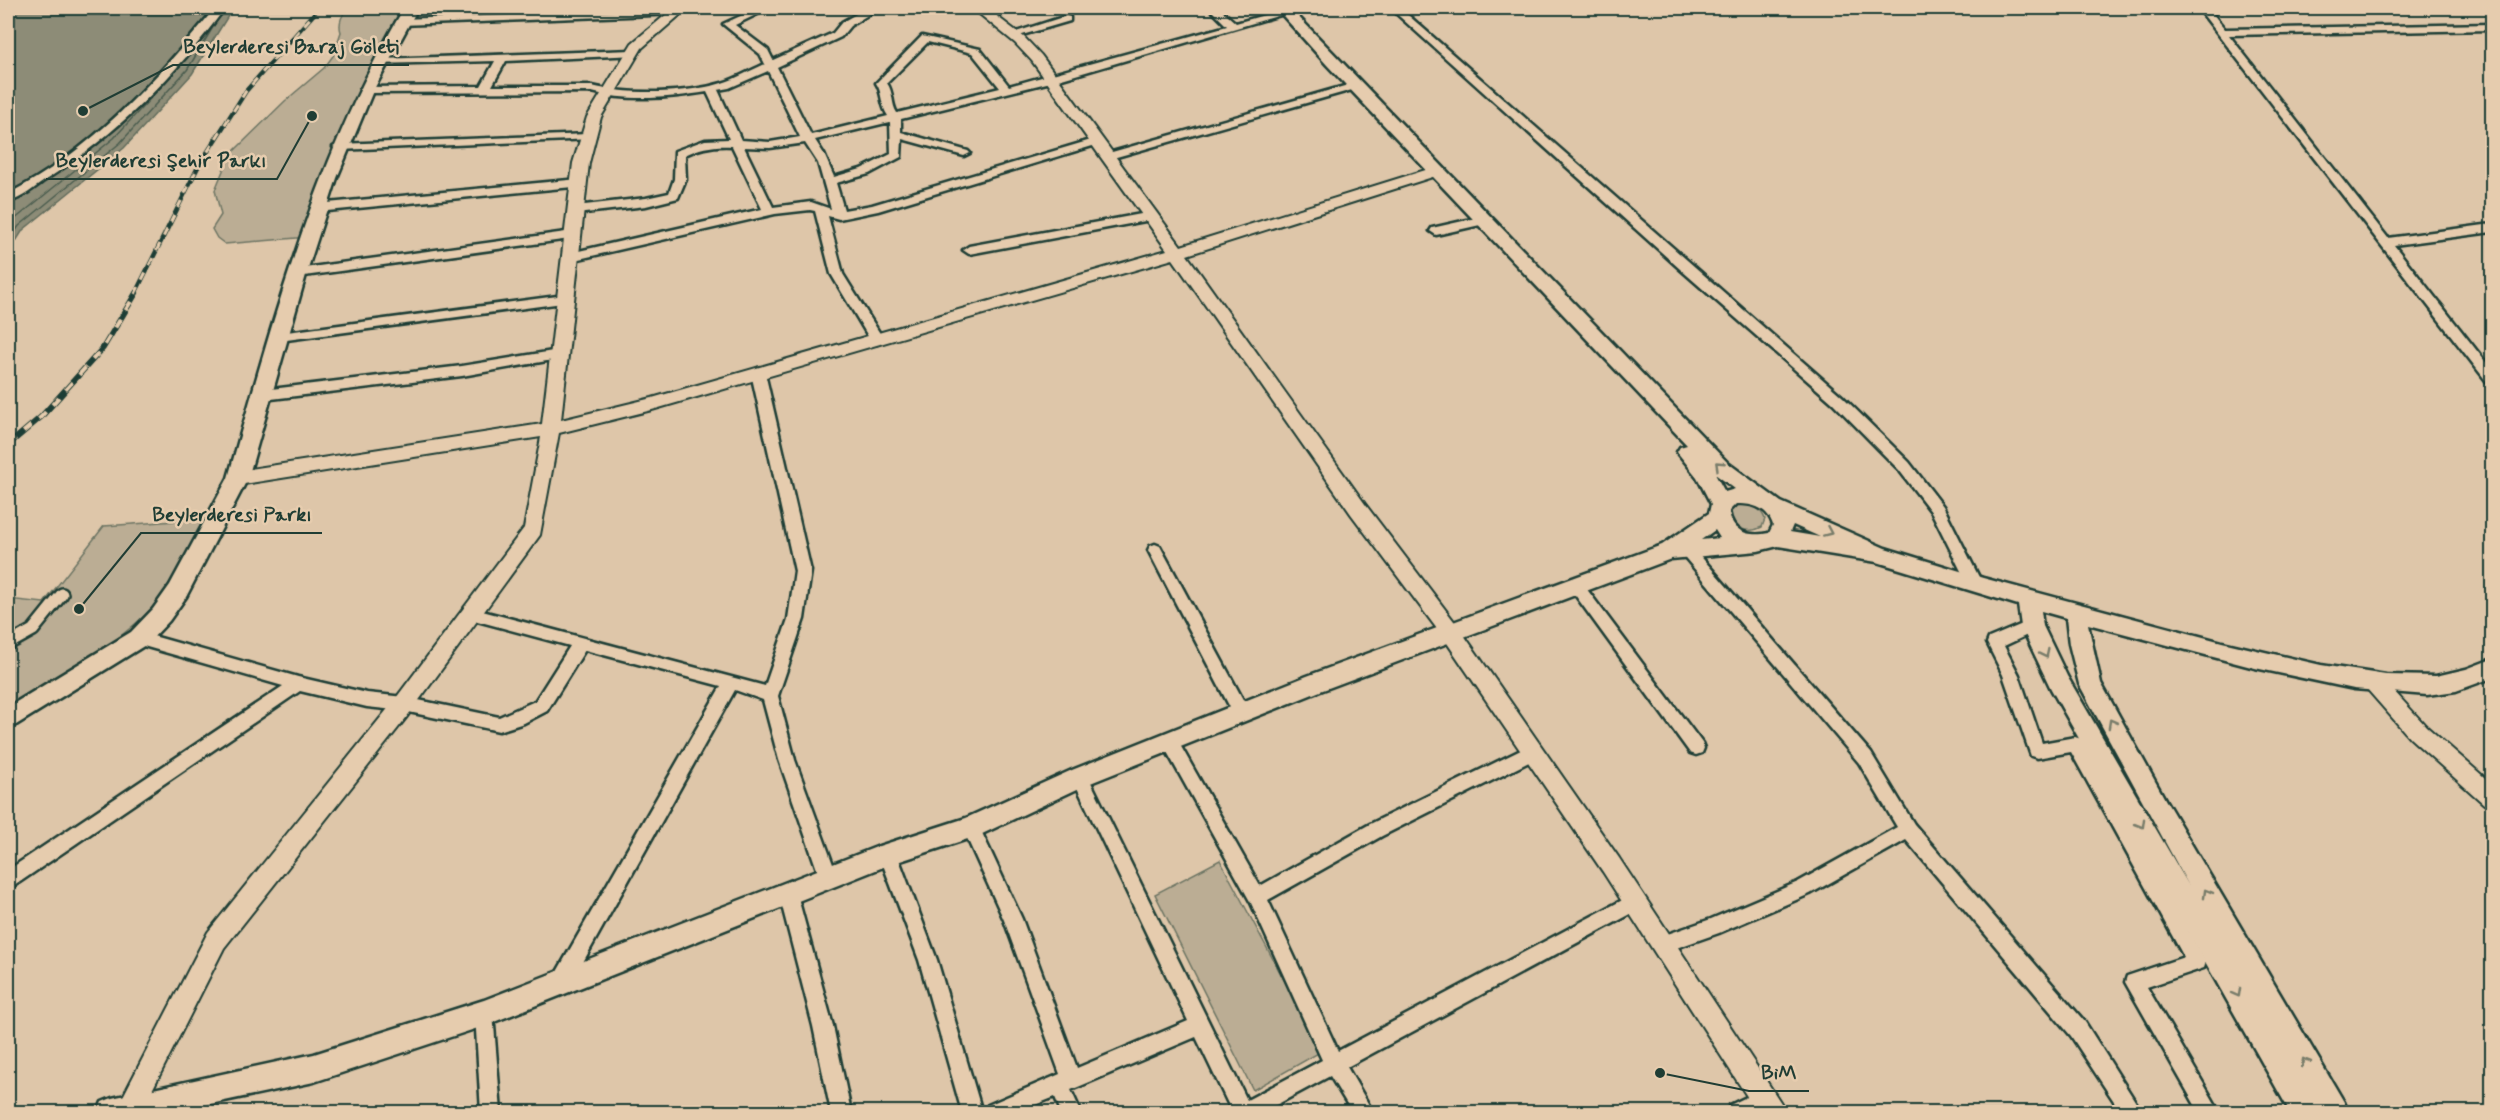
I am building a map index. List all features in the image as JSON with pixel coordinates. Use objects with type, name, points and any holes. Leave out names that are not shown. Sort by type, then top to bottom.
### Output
[{"type":"main road","points":[[1279,10],[1431,173],[1721,468],[1770,505],[1782,518],[1783,525],[1778,538]]},
{"type":"main road","points":[[8,718],[139,638],[161,615],[178,591],[238,477],[297,273],[339,147],[364,90],[406,15]]},
{"type":"main road","points":[[1479,221],[1704,472],[1728,533],[1747,543]]},
{"type":"main road","points":[[1678,550],[1720,511],[1730,498],[1750,496],[1878,554],[1975,585],[2224,651],[2351,680],[2421,687],[2478,677],[2493,668]]},
{"type":"main road","points":[[123,1112],[314,1068],[484,1013],[888,854],[971,827],[1080,777],[1241,712],[1575,584],[1678,550],[1768,543],[1778,538],[1878,554]]},
{"type":"main road","points":[[2028,599],[2032,626],[2059,682],[2305,1113]]},
{"type":"main road","points":[[2076,612],[2080,644],[2090,684],[2158,809],[2334,1113]]},
{"type":"street","points":[[8,198],[66,164],[94,144],[153,88],[220,8]]},
{"type":"street","points":[[765,8],[728,24],[764,52],[807,139],[814,145],[830,181],[838,215]]},
{"type":"street","points":[[364,90],[592,89],[608,93],[675,94],[725,86],[837,35],[846,24],[874,8]]},
{"type":"street","points":[[983,12],[1010,8]]},
{"type":"street","points":[[1214,8],[1234,27]]},
{"type":"street","points":[[1395,8],[1838,400],[1904,466],[1938,510],[1975,585]]},
{"type":"street","points":[[2203,8],[2493,379]]},
{"type":"street","points":[[406,15],[678,10]]},
{"type":"street","points":[[123,1112],[216,940],[404,704],[533,530],[551,429],[581,163],[594,117],[633,52],[678,10]]},
{"type":"street","points":[[576,210],[646,202],[674,195],[680,179],[679,153],[693,145],[710,141],[783,144],[807,139],[1051,79],[1234,27],[1279,10]]},
{"type":"street","points":[[983,12],[1024,44],[1152,216],[1358,509],[1450,632],[1636,902],[1767,1106],[1737,1113]]},
{"type":"street","points":[[1012,35],[1066,19]]},
{"type":"street","points":[[2222,32],[2493,27]]},
{"type":"street","points":[[830,181],[845,179],[860,171],[879,168],[897,155],[895,118],[888,108],[886,90],[881,83],[926,38],[975,51],[1007,90]]},
{"type":"street","points":[[380,62],[633,52]]},
{"type":"street","points":[[484,90],[503,57]]},
{"type":"street","points":[[711,88],[769,212]]},
{"type":"street","points":[[570,257],[769,212],[811,206],[838,215],[874,208],[1350,88]]},
{"type":"street","points":[[710,141],[732,129]]},
{"type":"street","points":[[897,134],[963,153]]},
{"type":"street","points":[[339,147],[589,137]]},
{"type":"street","points":[[238,477],[551,429],[877,340],[1178,252],[1431,173]]},
{"type":"street","points":[[317,208],[579,183]]},
{"type":"street","points":[[821,210],[837,274],[877,340]]},
{"type":"street","points":[[969,250],[1152,216]]},
{"type":"street","points":[[1436,231],[1479,221]]},
{"type":"street","points":[[2384,242],[2493,228]]},
{"type":"street","points":[[297,273],[573,235]]},
{"type":"street","points":[[279,337],[565,299]]},
{"type":"street","points":[[262,395],[462,371],[559,355]]},
{"type":"street","points":[[758,374],[803,572],[796,619],[770,696],[787,760],[829,878]]},
{"type":"street","points":[[1155,550],[1241,712]]},
{"type":"street","points":[[1678,550],[1865,758],[1908,830],[2078,1029],[2132,1113]]},
{"type":"street","points":[[1575,584],[1696,748]]},
{"type":"street","points":[[8,644],[33,630],[62,594]]},
{"type":"street","points":[[471,614],[757,689],[770,696]]},
{"type":"street","points":[[2032,626],[1995,643],[2011,675],[2037,751],[2075,744],[2197,962],[2134,982],[2210,1113]]},
{"type":"street","points":[[139,638],[186,653],[262,671],[298,684],[367,700],[404,704],[499,724],[518,718],[541,706],[581,643]]},
{"type":"street","points":[[561,983],[731,683]]},
{"type":"street","points":[[2374,683],[2418,732],[2493,796]]},
{"type":"street","points":[[8,880],[298,684]]},
{"type":"street","points":[[1169,741],[1257,897],[1334,1064],[1363,1113]]},
{"type":"street","points":[[1257,897],[1376,830],[1533,752]]},
{"type":"street","points":[[1080,777],[1243,1113],[1636,902]]},
{"type":"street","points":[[971,827],[1013,919],[1065,1081],[1071,1113]]},
{"type":"street","points":[[1662,944],[1713,927],[1804,888],[1908,830]]},
{"type":"street","points":[[888,854],[928,960],[972,1113]]},
{"type":"street","points":[[788,894],[823,1026],[841,1113]]},
{"type":"street","points":[[484,1013],[491,1113]]},
{"type":"street","points":[[995,1113],[1065,1081],[1200,1026]]},
{"type":"shaded area","points":[[348,8],[411,8],[401,23],[308,237],[225,244],[217,238],[212,229],[221,215],[215,190],[227,161],[235,150],[285,101],[324,68],[333,56],[341,32],[341,19]]},
{"type":"shaded area","points":[[1738,504],[1750,505],[1760,511],[1765,519],[1762,527],[1746,530],[1737,526],[1728,512]]},
{"type":"shaded area","points":[[205,519],[179,570],[154,606],[144,616],[96,654],[8,708],[8,599],[44,603],[104,526]]},
{"type":"shaded area","points":[[1220,860],[1322,1051],[1253,1090],[1155,894]]},
{"type":"water","points":[[8,8],[233,8],[192,74],[124,148],[23,230],[8,254]]},
{"type":"railway","points":[[135,294],[198,167],[246,91],[319,8]]},
{"type":"railway","points":[[8,445],[41,417],[103,348],[136,293]]},
{"type":"place","name":"Beylerderesi Baraj Göleti","points":[[83,111]]},
{"type":"place","name":"Beylerderesi Şehir Parkı","points":[[312,116]]},
{"type":"place","name":"Beylerderesi Parkı","points":[[79,609]]},
{"type":"place","name":"BiM","points":[[1660,1073]]}]
